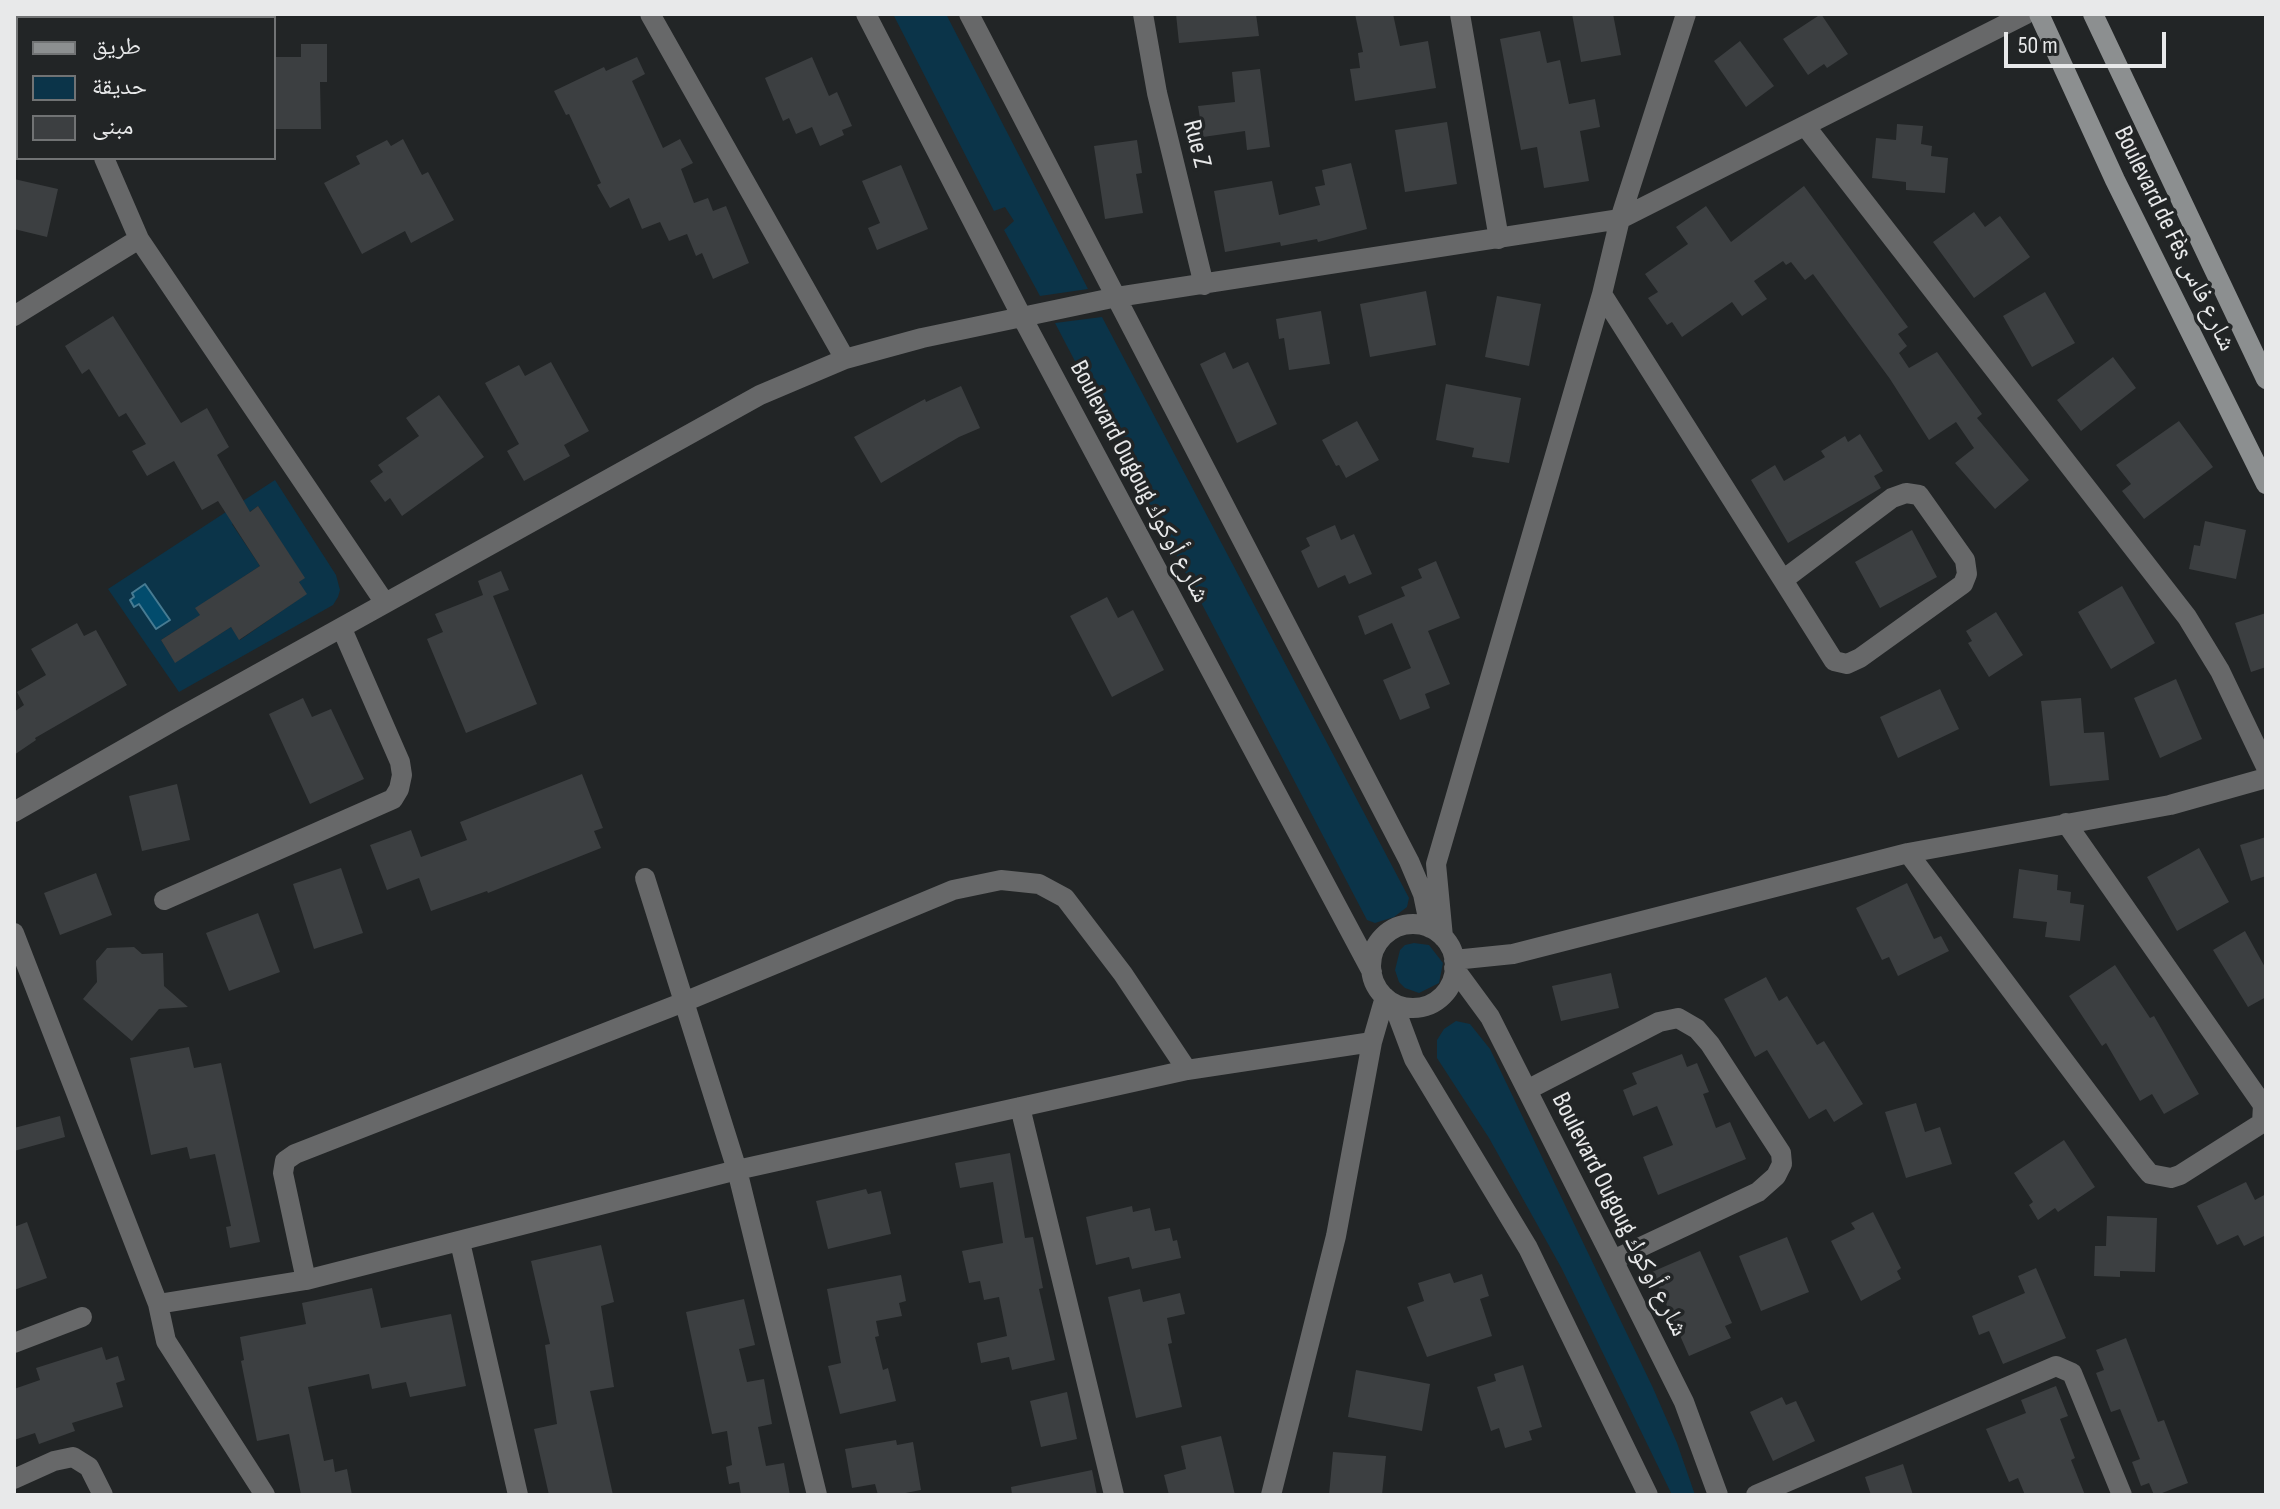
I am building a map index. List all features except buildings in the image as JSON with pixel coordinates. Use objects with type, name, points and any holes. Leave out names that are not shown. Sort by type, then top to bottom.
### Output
[{"type":"main road","name":"Boulevard de Fès شارع فاس","points":[[2039,14],[2115,180],[2266,484]]},
{"type":"main road","name":"Boulevard de Fès شارع فاس","points":[[2093,14],[2266,379]]},
{"type":"street","points":[[650,14],[845,359]]},
{"type":"street","name":"Boulevard Ougoug شارع أوكوك","points":[[866,14],[1022,317],[1372,972]]},
{"type":"street","points":[[969,14],[1409,861],[1437,932],[1454,964],[1448,988],[1433,1002],[1413,1008],[1389,1000]]},
{"type":"street","name":"Rue Z","points":[[1143,14],[1157,93],[1204,285]]},
{"type":"street","points":[[1460,14],[1499,239]]},
{"type":"street","points":[[1437,932],[1436,864],[1602,294],[1620,219],[1686,14]]},
{"type":"street","points":[[14,812],[760,395],[845,359],[922,338],[1117,297],[1620,219],[2026,14]]},
{"type":"street","points":[[1806,127],[2187,617],[2220,671],[2266,767]]},
{"type":"street","points":[[105,160],[139,239],[385,603]]},
{"type":"street","points":[[14,316],[139,239]]},
{"type":"street","points":[[1602,294],[1834,661],[1847,664],[1860,658],[1963,584],[1967,574],[1965,560],[1919,495],[1906,493],[1892,498],[1783,580]]},
{"type":"street","points":[[164,900],[393,799],[402,775],[400,762],[342,629]]},
{"type":"street","points":[[1454,964],[1513,954],[1908,853],[2170,805],[2266,778]]},
{"type":"street","points":[[1908,853],[2141,1163],[2150,1174],[2171,1178],[2262,1123],[2263,1105],[2066,823]]},
{"type":"street","points":[[645,878],[737,1170],[817,1495]]},
{"type":"street","points":[[306,1280],[283,1173],[285,1161],[309,1148],[684,1002],[953,890],[1001,880],[1039,884],[1065,898],[1123,974],[1187,1070]]},
{"type":"street","points":[[1437,932],[1408,924],[1388,932],[1374,950],[1372,972],[1376,986],[1389,1000],[1414,1059],[1528,1248],[1648,1495]]},
{"type":"street","points":[[14,933],[158,1304],[166,1341],[265,1495]]},
{"type":"street","name":"Boulevard Ougoug شارع أوكوك","points":[[1454,964],[1490,1017],[1684,1402],[1718,1495]]},
{"type":"street","points":[[1271,1495],[1336,1236],[1372,1042],[1389,1000]]},
{"type":"street","points":[[1527,1090],[1659,1022],[1678,1018],[1697,1029],[1710,1044],[1781,1153],[1782,1164],[1776,1176],[1758,1192],[1613,1260]]},
{"type":"street","points":[[158,1304],[306,1280],[737,1170],[1187,1070],[1372,1042]]},
{"type":"street","points":[[1020,1107],[1114,1495]]},
{"type":"street","points":[[460,1242],[518,1495]]},
{"type":"street","points":[[14,1343],[82,1317]]},
{"type":"street","points":[[1756,1495],[2056,1366],[2072,1373],[2122,1495]]},
{"type":"street","points":[[14,1479],[54,1461],[73,1457],[89,1467],[103,1495]]},
{"type":"green space","points":[[893,14],[946,14],[1088,289],[1040,296],[1004,230],[1014,221],[1005,207],[994,211]]},
{"type":"green space","points":[[1102,317],[1409,898],[1407,907],[1394,917],[1375,923],[1367,920],[1055,323]]},
{"type":"green space","points":[[275,480],[336,575],[340,590],[333,605],[179,692],[108,589]],"holes":[[[258,506],[304,578],[299,582],[306,594],[240,640],[231,627],[175,662],[161,640],[183,626],[203,620],[196,608],[260,566],[232,524]]]},
{"type":"green space","points":[[1414,943],[1429,945],[1443,963],[1439,983],[1419,993],[1405,988],[1395,970],[1400,950]]},
{"type":"green space","points":[[1456,1021],[1470,1024],[1490,1049],[1653,1388],[1695,1495],[1672,1495],[1562,1269],[1489,1138],[1437,1058],[1437,1040],[1444,1029]]},
{"type":"shaded area","points":[[145,584],[170,620],[156,629],[139,604],[134,607],[130,600],[134,597],[132,593]]}]
